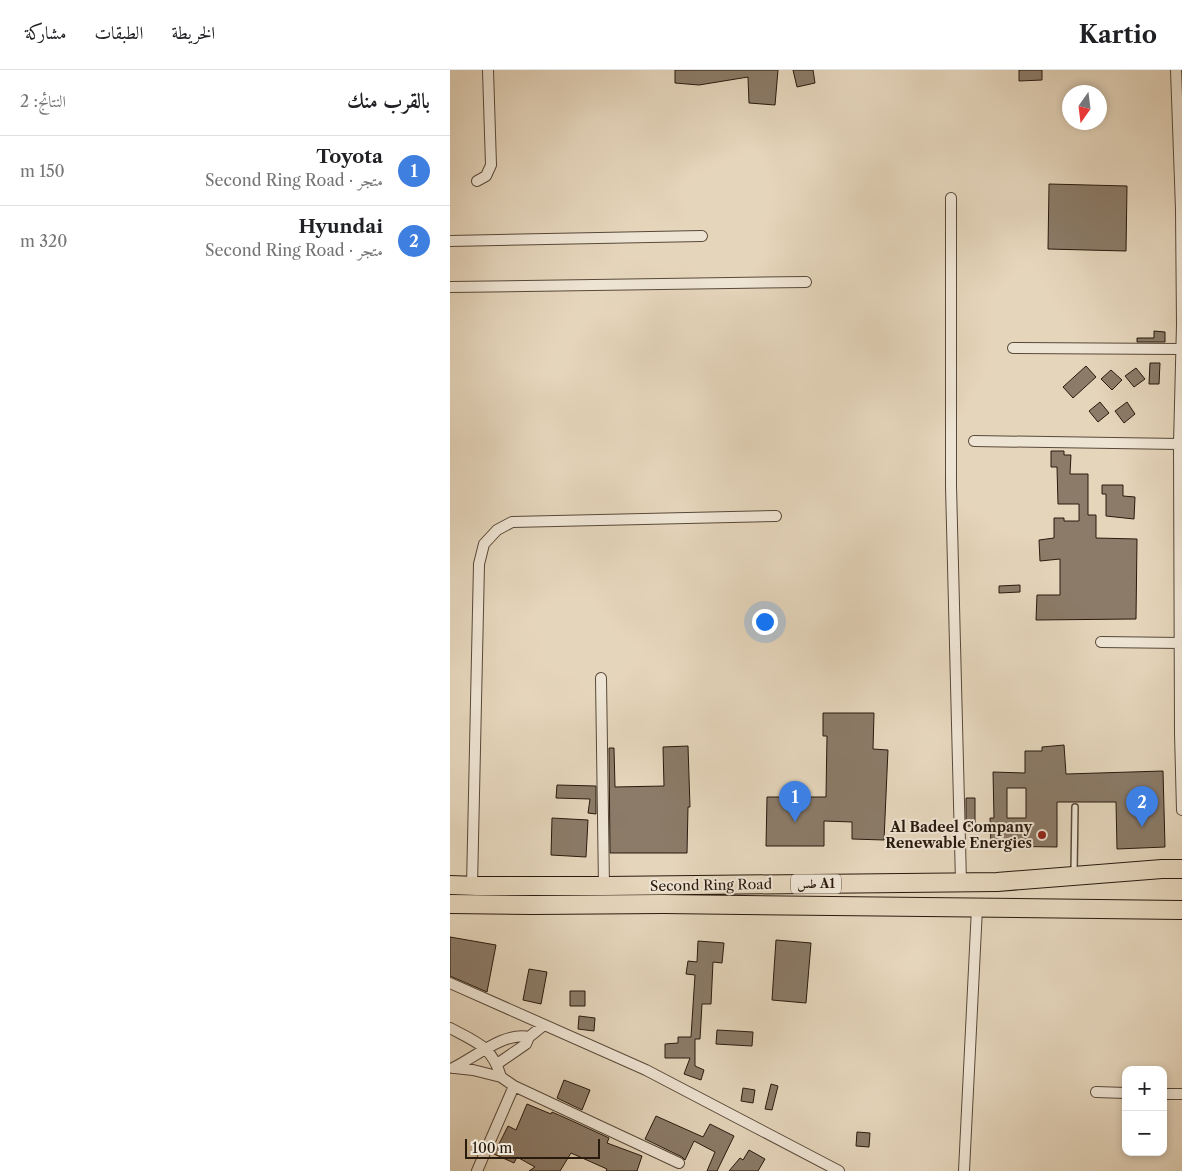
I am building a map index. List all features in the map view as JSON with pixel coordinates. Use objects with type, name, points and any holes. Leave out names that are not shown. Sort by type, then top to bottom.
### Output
[{"type":"highway","name":"Second Ring Road","points":[[450,885],[604,886],[996,882],[1182,869]]},
{"type":"highway","points":[[996,882],[1064,883],[1153,879],[1182,880]]},
{"type":"highway","points":[[1089,909],[1182,901]]},
{"type":"highway","name":"Second Ring Road","points":[[450,904],[663,904],[1182,910]]},
{"type":"street","points":[[477,181],[486,176],[491,165],[488,70]]},
{"type":"street","points":[[1178,75],[1181,209],[1179,444],[1182,810]]},
{"type":"street","points":[[951,198],[951,486],[961,882]]},
{"type":"street","points":[[450,241],[702,236]]},
{"type":"street","points":[[450,287],[806,282]]},
{"type":"street","points":[[1013,348],[1181,348]]},
{"type":"street","points":[[974,441],[1179,444]]},
{"type":"street","points":[[472,886],[479,564],[484,544],[497,530],[512,522],[776,516]]},
{"type":"street","points":[[1101,642],[1180,644]]},
{"type":"street","points":[[601,678],[604,886]]},
{"type":"street","points":[[964,1171],[978,908]]},
{"type":"street","points":[[450,984],[646,1070],[839,1171]]},
{"type":"street","points":[[497,1064],[526,1044],[529,1037],[544,1025]]},
{"type":"street","points":[[450,1028],[486,1048],[497,1064],[501,1077]]},
{"type":"street","points":[[452,1069],[486,1048],[511,1038],[529,1037]]},
{"type":"street","points":[[452,1069],[473,1070],[501,1077],[514,1086],[679,1163]]},
{"type":"street","points":[[477,1171],[514,1086]]},
{"type":"street","points":[[1096,1092],[1122,1092]]},
{"type":"street","points":[[1167,1094],[1182,1094]]},
{"type":"lane","points":[[1074,876],[1075,807]]},
{"type":"building","points":[[675,70],[778,70],[775,105],[749,103],[748,77],[699,85],[675,83]]},
{"type":"building","points":[[793,70],[813,70],[815,83],[797,87]]},
{"type":"building","points":[[1019,70],[1042,70],[1042,80],[1019,81]]},
{"type":"building","points":[[1049,184],[1127,186],[1126,251],[1048,249]]},
{"type":"building","points":[[1154,331],[1165,332],[1165,342],[1137,342],[1137,338],[1154,338]]},
{"type":"building","points":[[1150,363],[1160,363],[1159,384],[1149,384]]},
{"type":"building","points":[[1086,366],[1096,377],[1073,398],[1063,387]]},
{"type":"building","points":[[1136,368],[1145,379],[1134,387],[1125,376]]},
{"type":"building","points":[[1111,370],[1122,380],[1112,390],[1101,379]]},
{"type":"building","points":[[1100,402],[1109,413],[1098,422],[1089,411]]},
{"type":"building","points":[[1127,402],[1135,414],[1124,423],[1115,411]]},
{"type":"building","points":[[1051,451],[1064,451],[1064,455],[1071,455],[1070,474],[1088,474],[1088,515],[1096,515],[1096,538],[1137,539],[1136,619],[1036,620],[1037,595],[1060,595],[1060,559],[1040,561],[1039,540],[1054,538],[1054,518],[1064,518],[1064,521],[1079,521],[1079,504],[1058,504],[1057,467],[1051,467]]},
{"type":"building","points":[[1102,485],[1123,485],[1123,496],[1135,497],[1134,519],[1106,516],[1106,494],[1102,494]]},
{"type":"building","points":[[1020,585],[1020,592],[999,593],[999,586]]},
{"type":"building","points":[[823,713],[874,713],[873,749],[888,750],[884,840],[852,839],[852,822],[824,821],[824,846],[766,846],[767,797],[826,797],[827,736],[823,736]]},
{"type":"building","points":[[1064,745],[1066,774],[1163,771],[1165,847],[1117,849],[1116,802],[1057,802],[1057,847],[991,846],[990,818],[994,818],[993,772],[1025,773],[1025,751],[1042,751],[1042,747]],"holes":[[[1007,788],[1026,788],[1026,818],[1007,818]]]},
{"type":"building","points":[[688,746],[690,807],[688,807],[687,853],[610,853],[609,748],[614,748],[615,787],[664,786],[663,747]]},
{"type":"building","points":[[557,785],[596,786],[596,814],[588,813],[590,799],[556,798]]},
{"type":"building","points":[[966,798],[975,798],[975,826],[966,826]]},
{"type":"building","points":[[552,818],[588,820],[586,857],[551,855]]},
{"type":"building","points":[[450,937],[496,945],[487,992],[450,976]]},
{"type":"building","points":[[776,940],[811,943],[806,1003],[772,1000]]},
{"type":"building","points":[[698,941],[724,943],[722,963],[713,962],[711,1004],[702,1004],[700,1039],[695,1039],[695,1066],[704,1070],[701,1080],[684,1074],[690,1058],[665,1058],[665,1044],[678,1043],[678,1037],[691,1037],[695,975],[686,974],[688,961],[697,962]]},
{"type":"building","points":[[529,969],[547,972],[541,1004],[523,1000]]},
{"type":"building","points":[[570,991],[585,991],[585,1006],[570,1006]]},
{"type":"building","points":[[579,1016],[595,1018],[594,1031],[578,1029]]},
{"type":"building","points":[[717,1030],[753,1032],[752,1046],[716,1044]]},
{"type":"building","points":[[564,1080],[590,1090],[582,1110],[557,1098]]},
{"type":"building","points":[[771,1084],[778,1086],[772,1110],[765,1109]]},
{"type":"building","points":[[743,1088],[755,1090],[753,1103],[741,1101]]},
{"type":"building","points":[[527,1104],[570,1120],[609,1138],[607,1143],[642,1156],[637,1171],[606,1171],[607,1169],[571,1153],[560,1171],[529,1171],[535,1167],[517,1157],[514,1163],[494,1154],[508,1126],[516,1130]]},
{"type":"building","points":[[656,1116],[703,1137],[710,1124],[734,1136],[717,1171],[707,1171],[715,1152],[694,1141],[685,1160],[645,1139]]},
{"type":"building","points":[[857,1132],[870,1133],[869,1147],[856,1146]]},
{"type":"building","points":[[749,1150],[765,1159],[758,1171],[729,1171],[740,1158],[743,1160]]},
{"type":"place","name":"Toyota","points":[[795,822]]},
{"type":"place","name":"Hyundai","points":[[1142,827]]},
{"type":"place","name":"Al Badeel Company Renewable Energies","points":[[1042,835]]}]
